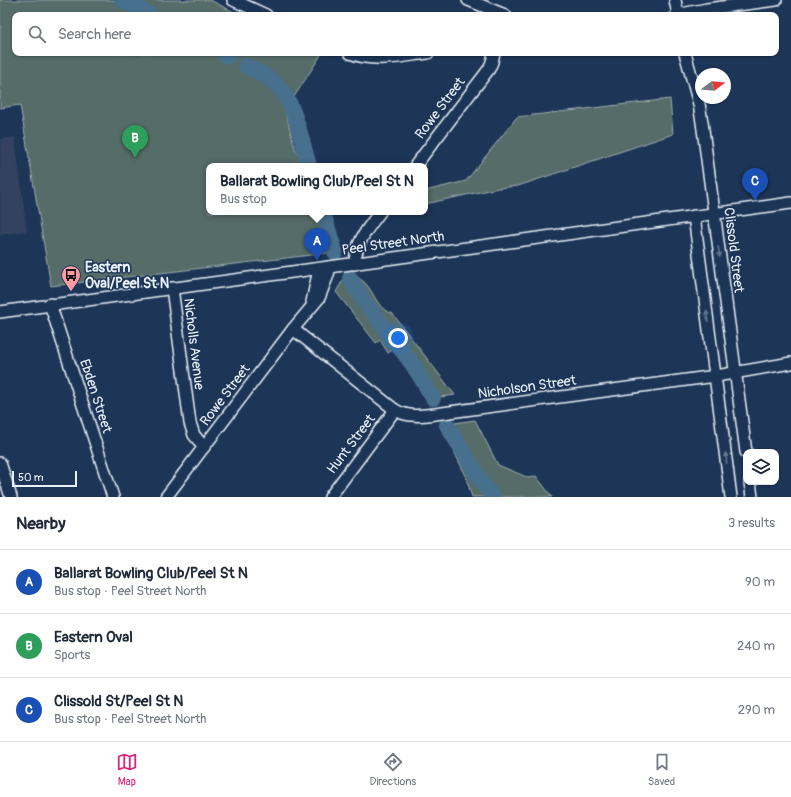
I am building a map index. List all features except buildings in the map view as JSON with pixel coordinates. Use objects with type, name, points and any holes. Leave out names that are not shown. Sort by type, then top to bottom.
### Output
[{"type":"street","points":[[233,0],[259,12]]},
{"type":"street","points":[[468,0],[498,12]]},
{"type":"street","points":[[675,0],[677,12]]},
{"type":"street","points":[[691,12],[776,0]]},
{"type":"street","points":[[357,56],[371,59],[400,56]]},
{"type":"street","name":"Rowe Street","points":[[489,69],[493,56]]},
{"type":"street","name":"Rowe Street","points":[[417,163],[489,69],[501,56]]},
{"type":"street","name":"Clissold Street","points":[[686,56],[701,115],[746,449]]},
{"type":"street","name":"Peel Street North","points":[[0,312],[791,203]]},
{"type":"street","points":[[352,264],[358,244],[366,230],[378,215]]},
{"type":"street","points":[[694,216],[731,497]]},
{"type":"street","name":"Rowe Street","points":[[166,497],[307,312],[328,267]]},
{"type":"street","name":"Nicholls Avenue","points":[[172,288],[190,423],[194,435],[204,447]]},
{"type":"street","name":"Ebden Street","points":[[50,304],[113,497]]},
{"type":"street","name":"Nicholson Street","points":[[294,329],[395,410],[403,414],[413,415],[435,414],[716,376],[791,363]]},
{"type":"street","points":[[711,345],[722,346],[731,342]]},
{"type":"street","points":[[720,410],[730,405],[740,406]]},
{"type":"street","name":"Hunt Street","points":[[330,497],[395,410]]},
{"type":"street","points":[[0,463],[11,497]]},
{"type":"street","points":[[750,485],[752,497]]},
{"type":"shaded area","points":[[15,137],[27,231],[0,235],[0,139]]},
{"type":"green space","points":[[0,0],[210,0],[234,12],[12,12],[12,56],[320,56],[285,111],[296,152],[298,152],[301,163],[206,163],[206,215],[317,215],[328,253],[51,286],[20,105],[0,108]]},
{"type":"green space","points":[[670,99],[673,134],[518,186],[498,188],[428,203],[428,190],[466,181],[517,117]]},
{"type":"green space","points":[[353,275],[368,286],[383,309],[392,313],[455,395],[426,399],[394,349],[388,353],[380,340],[376,343],[336,292],[343,280]]},
{"type":"green space","points":[[475,420],[498,465],[529,478],[536,476],[552,497],[472,497],[465,474],[441,425]]},
{"type":"waterway","points":[[122,0],[144,12]]},
{"type":"waterway","points":[[246,66],[270,79],[277,85],[289,102],[297,123],[308,163]]},
{"type":"waterway","points":[[324,215],[335,252]]},
{"type":"waterway","points":[[350,278],[364,301],[414,366],[433,398]]},
{"type":"waterway","points":[[447,425],[481,481],[493,497]]},
{"type":"place","name":"Eastern Oval","points":[[135,158]]},
{"type":"place","name":"Clissold St/Peel St N","points":[[755,201]]},
{"type":"place","name":"Ballarat Bowling Club/Peel St N","points":[[317,261]]},
{"type":"place","name":"Eastern Oval/Peel St N","points":[[71,292]]}]
